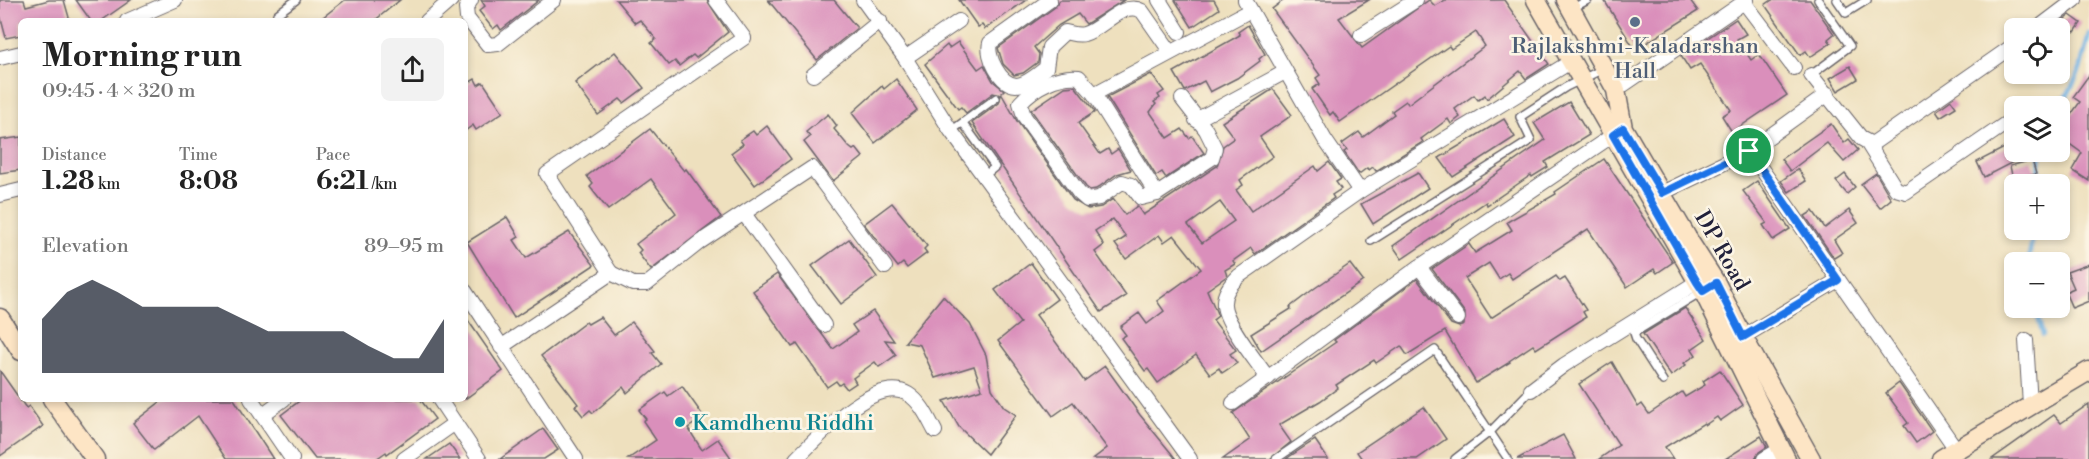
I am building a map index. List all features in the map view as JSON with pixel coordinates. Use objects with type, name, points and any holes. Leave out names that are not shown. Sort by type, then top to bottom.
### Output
[{"type":"main road","name":"DP Road","points":[[1536,0],[1581,79],[1662,193],[1706,282],[1783,454]]},
{"type":"main road","name":"DP Road","points":[[1568,4],[1616,90],[1618,131],[1706,282],[1743,337],[1811,459]]},
{"type":"main road","points":[[0,318],[18,346]]},
{"type":"main road","points":[[1949,454],[2089,371]]},
{"type":"main road","points":[[54,402],[95,459]]},
{"type":"street","points":[[134,18],[175,0]]},
{"type":"street","points":[[430,18],[450,0]]},
{"type":"street","points":[[467,18],[466,8],[471,0]]},
{"type":"street","points":[[468,19],[488,45],[498,44],[554,0]]},
{"type":"street","points":[[716,0],[744,38],[547,174],[611,273],[633,284],[648,284],[700,243],[812,168],[885,267]]},
{"type":"street","points":[[863,0],[957,127],[984,176],[1190,459]]},
{"type":"street","points":[[1050,0],[990,43],[988,51],[991,60],[1006,81],[1016,85],[1026,82],[1046,68],[1049,47],[1065,32],[1081,35],[1099,29],[1123,4],[1142,11],[1170,51]]},
{"type":"street","points":[[1159,0],[1179,32]]},
{"type":"street","points":[[1361,35],[1416,0]]},
{"type":"street","points":[[2051,18],[2075,0]]},
{"type":"street","points":[[1616,90],[1745,1],[1794,68]]},
{"type":"street","points":[[1094,94],[1247,5],[1325,140],[1360,191]]},
{"type":"street","points":[[813,75],[880,21]]},
{"type":"street","points":[[905,58],[959,21]]},
{"type":"street","points":[[1868,144],[1875,142],[2004,52]]},
{"type":"street","points":[[0,58],[18,54]]},
{"type":"street","points":[[1268,378],[1237,335],[1224,305],[1227,289],[1239,276],[1360,191],[1572,61]]},
{"type":"street","points":[[1196,120],[1285,72]]},
{"type":"street","points":[[1811,75],[1868,144],[1896,189],[1906,192],[2004,125]]},
{"type":"street","points":[[1157,194],[1094,94],[1079,77],[1061,76],[1026,96],[1020,103],[1024,116],[1078,193],[1088,200],[1099,198],[1122,182],[1131,185],[1141,198],[1157,194],[1203,165],[1215,154],[1206,130],[1182,99]]},
{"type":"street","points":[[1662,193],[1749,151],[1828,94]]},
{"type":"street","points":[[1233,403],[1419,267],[1618,131]]},
{"type":"street","points":[[1749,151],[1838,280],[1949,454]]},
{"type":"street","points":[[0,195],[18,191]]},
{"type":"street","points":[[745,215],[824,325]]},
{"type":"street","points":[[1419,267],[1458,318]]},
{"type":"street","points":[[501,347],[611,273]]},
{"type":"street","points":[[1743,337],[1838,280]]},
{"type":"street","points":[[1531,390],[1564,365],[1706,282]]},
{"type":"street","points":[[468,296],[576,459]]},
{"type":"street","points":[[2026,340],[2030,405]]},
{"type":"street","points":[[796,459],[849,409],[874,393],[906,392],[918,402],[935,431]]},
{"type":"street","points":[[253,402],[292,459]]},
{"type":"street","points":[[262,415],[280,402]]},
{"type":"street","points":[[441,402],[479,459]]},
{"type":"street","points":[[404,459],[455,423]]},
{"type":"street","points":[[1764,459],[1783,454]]},
{"type":"lane","points":[[280,18],[277,14],[296,0]]},
{"type":"lane","points":[[1568,4],[1588,0]]},
{"type":"lane","points":[[1811,75],[1850,46],[1818,0]]},
{"type":"lane","points":[[1837,0],[1846,13]]},
{"type":"lane","points":[[1833,21],[1867,0]]},
{"type":"lane","points":[[1371,241],[1531,140],[1520,117],[1581,79],[1603,69]]},
{"type":"lane","points":[[957,127],[996,98]]},
{"type":"lane","points":[[1663,381],[1634,333],[1706,282]]},
{"type":"lane","points":[[1276,459],[1434,350],[1508,459]]},
{"type":"lane","points":[[1455,459],[1491,431],[1531,390]]},
{"type":"building","points":[[0,0],[24,0],[26,6],[49,0],[64,0],[69,18],[18,18],[18,36],[6,38],[0,15]]},
{"type":"building","points":[[76,0],[131,0],[105,18],[89,18]]},
{"type":"building","points":[[345,0],[400,0],[378,18],[322,18]]},
{"type":"building","points":[[481,0],[539,0],[501,30],[498,25],[493,29],[479,11],[485,6]]},
{"type":"building","points":[[616,0],[707,0],[728,32],[696,58],[693,55],[679,66],[675,61],[669,65],[651,43],[656,39],[640,20],[635,23]]},
{"type":"building","points":[[768,0],[834,0],[857,28],[817,60]]},
{"type":"building","points":[[959,0],[1026,0],[985,29],[982,25],[978,27]]},
{"type":"building","points":[[1060,0],[1124,0],[1086,24],[1078,14],[1059,25],[1034,47],[1039,54],[1038,62],[1023,73],[1014,75],[1003,64],[998,48],[1055,7]]},
{"type":"building","points":[[1175,0],[1214,0],[1219,9],[1192,27]]},
{"type":"building","points":[[1284,0],[1369,0],[1339,18],[1362,48],[1429,0],[1435,6],[1445,0],[1504,0],[1549,64],[1526,79],[1520,71],[1487,99],[1485,95],[1478,100],[1474,95],[1455,109],[1460,117],[1451,124],[1448,119],[1421,139],[1423,142],[1376,171],[1373,167],[1369,170],[1367,168],[1359,174],[1344,152],[1347,150],[1342,144],[1359,132],[1363,137],[1394,114],[1392,111],[1406,101],[1408,104],[1485,46],[1476,32],[1451,49],[1449,46],[1340,122],[1333,112],[1330,115],[1312,89],[1320,84],[1316,78],[1320,75],[1272,9]]},
{"type":"building","points":[[1604,0],[1690,0],[1698,11],[1635,50]]},
{"type":"building","points":[[1772,0],[1810,0],[1834,34],[1828,39],[1831,43],[1810,57],[1806,51],[1800,55],[1765,5]]},
{"type":"building","points":[[2070,15],[2081,23],[2075,32],[2070,28],[2070,18],[2066,18]]},
{"type":"building","points":[[1736,19],[1746,34],[1737,39],[1751,60],[1759,54],[1787,95],[1732,132],[1722,116],[1731,110],[1700,64],[1690,70],[1681,56]]},
{"type":"building","points":[[1248,25],[1265,54],[1259,59],[1260,61],[1237,78],[1210,92],[1204,81],[1185,91],[1174,72],[1240,35],[1238,32]]},
{"type":"building","points":[[958,42],[978,69],[984,65],[993,81],[1004,90],[1001,93],[1017,121],[1073,200],[1088,209],[1101,207],[1113,199],[1125,215],[1137,206],[1143,215],[1217,166],[1223,146],[1234,138],[1222,122],[1273,89],[1292,115],[1260,137],[1273,156],[1240,180],[1243,185],[1236,190],[1251,211],[1315,166],[1318,171],[1329,162],[1341,179],[1336,182],[1341,189],[1332,195],[1334,198],[1255,254],[1251,248],[1233,261],[1235,264],[1225,270],[1227,276],[1207,290],[1218,316],[1213,320],[1236,350],[1230,354],[1237,363],[1222,373],[1219,368],[1210,374],[1196,355],[1158,383],[1148,369],[1145,371],[1121,338],[1126,335],[1120,327],[1139,313],[1147,324],[1164,311],[1157,301],[1201,269],[1174,235],[1164,242],[1159,235],[1126,259],[1115,244],[1126,237],[1113,219],[1095,231],[1104,245],[1095,252],[1126,296],[1101,312],[972,123],[999,103],[1001,95],[993,93],[966,113],[961,107],[958,109],[925,64],[947,45],[949,48]],"holes":[[[1220,202],[1234,221],[1202,243],[1188,225]]]},
{"type":"building","points":[[615,52],[644,88],[624,103],[620,99],[598,115],[575,83]]},
{"type":"building","points":[[1850,66],[1858,79],[1838,91],[1830,78]]},
{"type":"building","points":[[1151,74],[1164,91],[1158,95],[1160,98],[1154,102],[1156,104],[1150,112],[1168,138],[1182,129],[1189,138],[1192,136],[1204,153],[1166,178],[1162,172],[1156,176],[1107,97]]},
{"type":"building","points":[[2089,75],[2089,181],[2072,170],[2082,153],[2070,144],[2070,116],[2080,102],[2073,97]]},
{"type":"building","points":[[475,79],[478,85],[483,82],[503,112],[476,130],[473,125],[468,129],[468,83]]},
{"type":"building","points":[[896,79],[917,110],[875,143],[852,113],[882,86],[884,89]]},
{"type":"building","points":[[1075,86],[1095,112],[1078,123],[1100,154],[1108,149],[1111,154],[1118,149],[1131,170],[1117,174],[1096,189],[1090,190],[1086,187],[1031,110],[1065,87]]},
{"type":"building","points":[[1951,100],[1956,107],[1940,117],[1936,111]]},
{"type":"building","points":[[1569,102],[1589,135],[1545,162],[1548,167],[1532,177],[1531,175],[1487,205],[1486,202],[1402,259],[1393,246],[1545,140],[1534,123]]},
{"type":"building","points":[[828,114],[837,126],[834,129],[849,147],[853,150],[856,148],[863,157],[833,181],[804,142],[810,137],[806,132]]},
{"type":"building","points":[[1504,119],[1515,137],[1453,177],[1439,158]]},
{"type":"building","points":[[1831,124],[1844,143],[1849,139],[1858,150],[1844,162],[1827,143],[1790,171],[1781,159]]},
{"type":"building","points":[[767,126],[791,159],[755,185],[731,153],[743,144],[740,140],[753,131],[756,135]]},
{"type":"building","points":[[650,129],[684,171],[686,169],[721,217],[651,270],[638,253],[641,250],[636,244],[676,213],[651,179],[608,210],[590,187],[593,184],[587,176]]},
{"type":"building","points":[[18,137],[18,170],[0,173],[0,140]]},
{"type":"building","points":[[2004,148],[2004,162],[2013,162],[1984,177],[1977,162]]},
{"type":"building","points":[[1604,159],[1673,262],[1657,273],[1654,269],[1627,287],[1588,229],[1512,279],[1508,273],[1499,279],[1489,263],[1465,278],[1491,318],[1556,276],[1560,281],[1565,278],[1586,310],[1583,312],[1586,317],[1536,349],[1533,345],[1476,383],[1445,331],[1407,355],[1401,346],[1376,363],[1374,360],[1336,385],[1338,388],[1320,401],[1279,425],[1291,442],[1270,459],[1223,459],[1250,440],[1233,413],[1336,342],[1334,340],[1417,279],[1451,324],[1459,327],[1464,325],[1465,313],[1432,269],[1469,244],[1475,253],[1512,230],[1507,222],[1556,194],[1555,192]]},
{"type":"building","points":[[2033,162],[2036,174],[2012,174],[2010,166]]},
{"type":"building","points":[[1798,169],[1806,181],[1789,192],[1781,181]]},
{"type":"building","points":[[1418,173],[1428,188],[1373,224],[1361,204]]},
{"type":"building","points":[[1876,173],[1891,199],[1880,208],[1861,184]]},
{"type":"building","points":[[1845,174],[1855,187],[1847,194],[1836,181]]},
{"type":"building","points":[[1757,181],[1790,229],[1773,240],[1763,225],[1767,223],[1743,191]]},
{"type":"building","points":[[892,203],[927,246],[924,249],[927,253],[907,268],[903,263],[898,267],[864,224]]},
{"type":"building","points":[[1849,210],[1858,223],[1834,240],[1842,253],[1834,258],[1805,216],[1813,211],[1825,228]]},
{"type":"building","points":[[507,217],[519,237],[514,240],[526,258],[569,232],[594,265],[514,318],[468,241]]},
{"type":"building","points":[[849,239],[877,277],[841,304],[812,266]]},
{"type":"building","points":[[1031,263],[1057,299],[1036,315],[1084,381],[1105,366],[1140,415],[1176,459],[1093,459],[1107,448],[1073,402],[1053,416],[998,341],[1020,323],[995,290]]},
{"type":"building","points":[[1350,264],[1363,281],[1261,351],[1251,334],[1291,309],[1290,307]]},
{"type":"building","points":[[2089,264],[2089,301],[2072,308],[2070,290],[2074,288],[2070,279],[2070,271]]},
{"type":"building","points":[[777,274],[833,349],[857,332],[852,325],[873,311],[894,341],[885,340],[896,355],[879,367],[875,362],[853,378],[856,383],[847,389],[842,383],[839,385],[836,381],[827,387],[797,344],[792,347],[753,291]]},
{"type":"building","points":[[943,296],[970,324],[986,355],[992,389],[1004,407],[1016,415],[987,454],[959,427],[944,401],[982,389],[974,366],[935,378],[920,345],[905,342]]},
{"type":"building","points":[[1685,308],[1706,339],[1692,349],[1696,355],[1671,376],[1643,334]]},
{"type":"building","points":[[600,317],[614,335],[632,322],[655,351],[652,353],[661,364],[627,393],[623,387],[593,413],[590,410],[583,416],[575,406],[578,404],[541,356],[586,322],[588,324]]},
{"type":"building","points":[[468,320],[503,371],[468,397]]},
{"type":"building","points":[[1612,362],[1638,407],[1642,404],[1649,414],[1682,392],[1685,397],[1705,385],[1703,381],[1720,370],[1743,405],[1720,421],[1717,417],[1705,425],[1704,423],[1665,447],[1673,459],[1599,459],[1619,445],[1579,384]]},
{"type":"building","points":[[0,371],[18,397],[18,402],[22,402],[26,408],[29,406],[43,426],[0,456]]},
{"type":"building","points":[[1899,383],[1932,431],[1916,443],[1904,426],[1908,423],[1886,393]]},
{"type":"building","name":"Kamdhenu Riddhi","points":[[682,386],[704,417],[688,428],[702,450],[718,439],[732,459],[628,459],[656,440],[643,421],[646,419],[639,410],[665,392],[668,396]]},
{"type":"building","points":[[160,402],[236,402],[273,459],[226,459],[198,416],[154,450],[133,423]]},
{"type":"building","points":[[298,402],[422,402],[435,419],[387,454],[386,452],[376,459],[315,459],[281,415]]},
{"type":"building","points":[[2089,404],[2089,459],[1992,459],[2054,415],[2061,423]]},
{"type":"building","points":[[1424,407],[1446,439],[1417,459],[1362,459],[1357,452]]},
{"type":"building","points":[[543,429],[558,450],[544,459],[500,459]]},
{"type":"building","points":[[1563,435],[1576,459],[1517,459]]},
{"type":"building","points":[[1761,436],[1767,447],[1759,452],[1755,459],[1725,459]]},
{"type":"building","points":[[1315,440],[1328,459],[1286,459],[1304,447]]},
{"type":"building","points":[[449,444],[460,459],[427,459]]},
{"type":"waterway","points":[[2067,96],[2080,70],[2089,34]]},
{"type":"waterway","points":[[2039,174],[2040,162]]},
{"type":"waterway","points":[[2030,252],[2032,240]]},
{"type":"waterway","points":[[2038,318],[2043,335]]},
{"type":"place","name":"Rajlakshmi-Kaladarshan Hall","points":[[1635,22]]},
{"type":"place","name":"Kamdhenu Riddhi","points":[[680,422]]},
{"type":"route","points":[[1623,128],[1662,193],[1749,151],[1838,280],[1743,337],[1716,283],[1703,291],[1697,282],[1613,135],[1623,128]]}]
